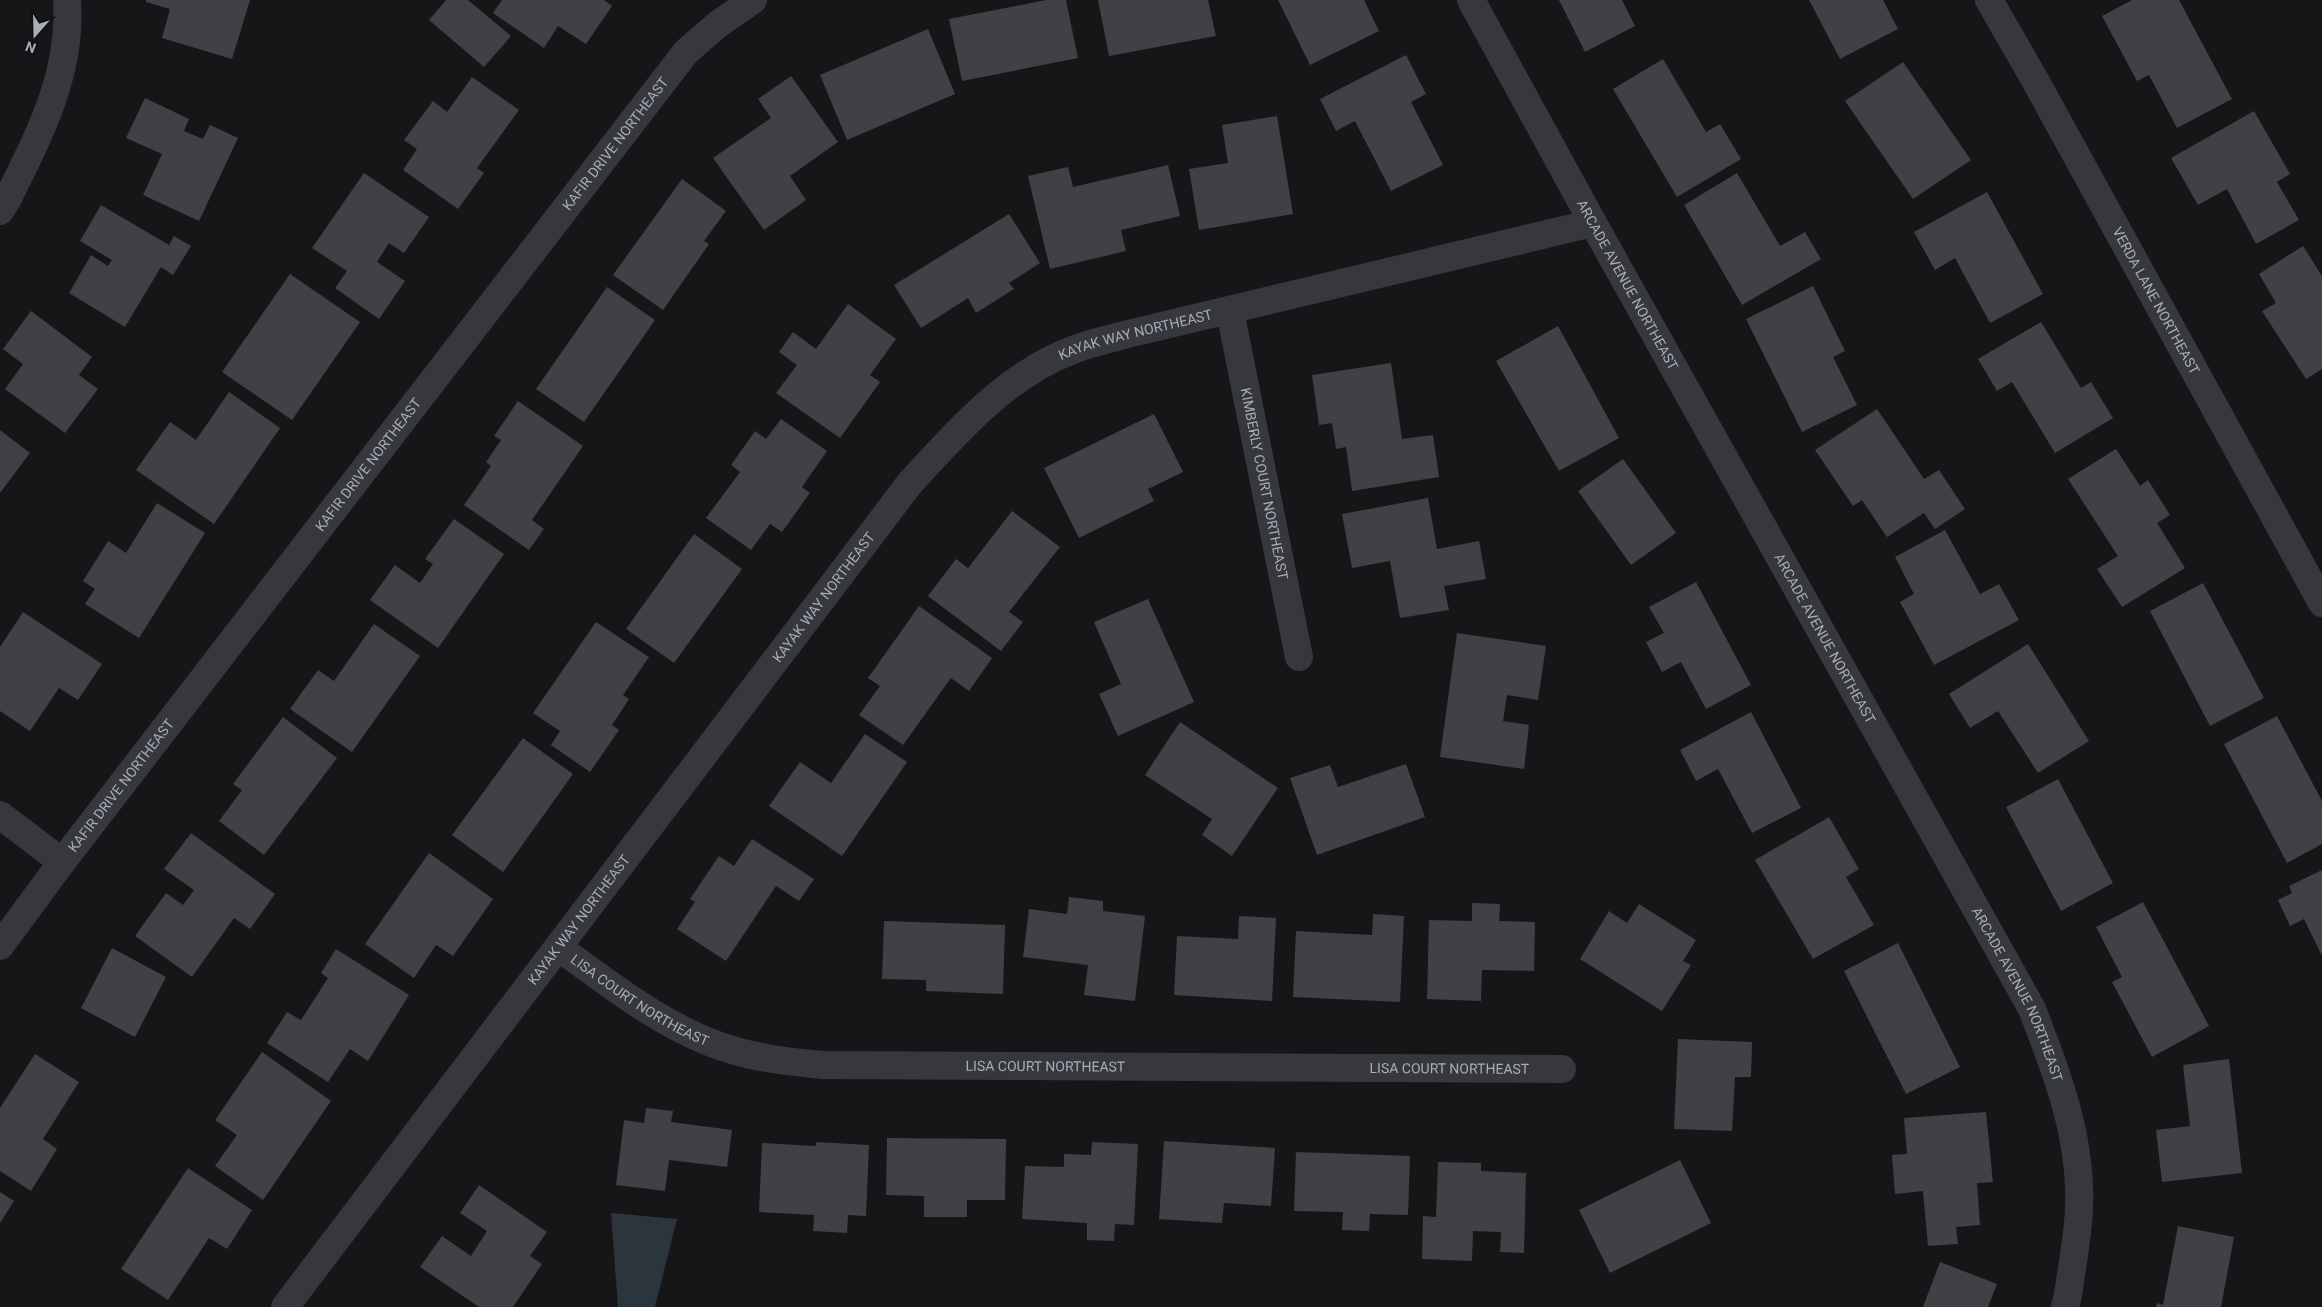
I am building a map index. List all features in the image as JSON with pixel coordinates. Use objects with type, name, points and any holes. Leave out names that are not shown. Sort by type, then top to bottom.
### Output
[{"type":"street","points":[[0,211],[53,104],[62,70],[68,22],[67,0]]},
{"type":"street","name":"KAFIR DRIVE NORTHEAST","points":[[0,946],[62,862],[686,52],[717,25],[753,0]]},
{"type":"street","name":"ARCADE AVENUE NORTHEAST","points":[[1471,0],[1593,223],[2032,1009],[2058,1077],[2076,1143],[2079,1207],[2065,1307]]},
{"type":"street","name":"VERDA LANE NORTHEAST","points":[[1989,0],[2035,80],[2322,603]]},
{"type":"street","name":"KAYAK WAY NORTHEAST","points":[[285,1307],[910,483],[971,418],[1031,371],[1072,350],[1128,334],[1593,223]]},
{"type":"street","name":"KIMBERLY COURT NORTHEAST","points":[[1230,311],[1299,657]]},
{"type":"street","points":[[0,815],[62,862]]},
{"type":"street","name":"LISA COURT NORTHEAST","points":[[558,947],[626,996],[685,1031],[732,1050],[773,1060],[833,1065],[1562,1069]]},
{"type":"shaded area","points":[[611,1213],[677,1219],[655,1307],[618,1307]]},
{"type":"building","points":[[146,0],[250,0],[232,59],[162,38],[170,9],[146,2]]},
{"type":"building","points":[[446,0],[468,0],[511,36],[484,67],[429,20]]},
{"type":"building","points":[[502,0],[604,0],[612,6],[586,44],[558,26],[544,48],[493,13]]},
{"type":"building","points":[[1046,0],[1066,0],[1078,58],[962,81],[949,19]]},
{"type":"building","points":[[1098,0],[1208,0],[1216,36],[1109,56]]},
{"type":"building","points":[[1278,0],[1364,0],[1379,31],[1310,65]]},
{"type":"building","points":[[1559,0],[1622,0],[1635,26],[1585,52]]},
{"type":"building","points":[[1809,0],[1883,0],[1898,29],[1840,59]]},
{"type":"building","points":[[2132,0],[2179,0],[2232,99],[2177,128],[2149,75],[2137,81],[2102,16]]},
{"type":"building","points":[[928,29],[955,94],[847,140],[820,75]]},
{"type":"building","points":[[1406,55],[1426,94],[1411,102],[1443,165],[1391,191],[1355,121],[1336,131],[1320,99]]},
{"type":"building","points":[[1663,59],[1706,132],[1720,124],[1741,159],[1677,197],[1613,89]]},
{"type":"building","points":[[1903,62],[1971,160],[1913,199],[1845,101]]},
{"type":"building","points":[[791,76],[838,142],[790,176],[806,200],[764,230],[713,158],[771,118],[758,99]]},
{"type":"building","points":[[472,77],[519,110],[477,168],[484,173],[458,209],[403,170],[417,149],[404,140],[433,101],[447,112]]},
{"type":"building","points":[[145,98],[189,119],[184,131],[203,139],[210,125],[238,138],[199,221],[143,195],[162,154],[126,138]]},
{"type":"building","points":[[2254,111],[2290,174],[2277,182],[2299,220],[2256,244],[2227,189],[2198,205],[2171,158]]},
{"type":"building","points":[[1277,116],[1293,214],[1199,230],[1189,169],[1228,163],[1222,125]]},
{"type":"building","points":[[1168,165],[1180,216],[1121,230],[1126,251],[1050,269],[1028,176],[1068,167],[1073,187]]},
{"type":"building","points":[[364,173],[429,217],[404,253],[389,243],[377,262],[405,281],[379,319],[335,288],[347,271],[312,248]]},
{"type":"building","points":[[1737,173],[1780,246],[1805,232],[1821,259],[1742,305],[1684,205]]},
{"type":"building","points":[[682,179],[726,211],[704,241],[709,244],[663,310],[613,275]]},
{"type":"building","points":[[1987,192],[2043,294],[1990,323],[1955,258],[1935,270],[1914,232]]},
{"type":"building","points":[[101,205],[169,245],[174,236],[191,246],[173,275],[161,267],[125,327],[69,293],[91,255],[108,266],[112,260],[80,241]]},
{"type":"building","points":[[1009,214],[1040,263],[1009,283],[1014,289],[976,313],[968,298],[921,328],[894,285]]},
{"type":"building","points":[[2303,246],[2322,276],[2322,369],[2306,379],[2262,311],[2276,303],[2259,274]]},
{"type":"building","points":[[290,274],[360,322],[292,420],[222,372]]},
{"type":"building","points":[[1813,286],[1845,351],[1833,357],[1857,405],[1802,432],[1746,319]]},
{"type":"building","points":[[607,287],[655,320],[584,422],[536,389]]},
{"type":"building","points":[[848,304],[896,339],[870,375],[880,382],[840,438],[776,393],[797,365],[779,352],[793,332],[816,349]]},
{"type":"building","points":[[31,311],[92,357],[79,375],[98,389],[65,433],[5,389],[23,364],[3,349]]},
{"type":"building","points":[[2041,322],[2081,388],[2091,382],[2113,418],[2055,453],[2012,382],[1997,391],[1978,359]]},
{"type":"building","points":[[1558,326],[1619,438],[1559,471],[1496,361]]},
{"type":"building","points":[[1391,363],[1402,439],[1433,435],[1439,477],[1352,491],[1346,447],[1336,449],[1332,423],[1319,425],[1312,375]]},
{"type":"building","points":[[229,392],[280,428],[214,524],[136,470],[170,422],[196,440]]},
{"type":"building","points":[[518,401],[583,446],[532,520],[544,529],[529,550],[464,505],[491,466],[486,462],[501,440],[494,436]]},
{"type":"building","points":[[1877,409],[1924,479],[1939,470],[1965,509],[1935,529],[1924,513],[1887,537],[1862,500],[1853,506],[1815,450]]},
{"type":"building","points":[[1154,414],[1183,472],[1148,489],[1154,501],[1079,538],[1044,468]]},
{"type":"building","points":[[781,419],[827,451],[802,487],[810,493],[782,532],[770,524],[751,550],[706,518],[740,472],[731,465],[755,431],[766,439]]},
{"type":"building","points":[[0,430],[30,453],[0,493]]},
{"type":"building","points":[[2116,449],[2140,486],[2148,480],[2170,515],[2157,523],[2185,568],[2122,607],[2097,569],[2118,556],[2068,479]]},
{"type":"building","points":[[1623,459],[1676,533],[1631,565],[1578,491]]},
{"type":"building","points":[[1428,498],[1437,549],[1479,541],[1486,579],[1444,586],[1449,610],[1400,618],[1390,561],[1352,568],[1342,514]]},
{"type":"building","points":[[157,503],[205,533],[139,638],[85,604],[95,589],[83,581],[108,541],[126,553]]},
{"type":"building","points":[[1012,511],[1060,547],[1009,612],[1023,622],[1001,651],[928,596],[956,559],[968,568]]},
{"type":"building","points":[[454,519],[504,554],[438,648],[370,600],[395,565],[420,583],[433,564],[425,559]]},
{"type":"building","points":[[1945,530],[1980,594],[1999,584],[2019,620],[1934,665],[1900,602],[1914,594],[1895,557]]},
{"type":"building","points":[[694,534],[742,569],[674,663],[626,629]]},
{"type":"building","points":[[1696,582],[1751,685],[1706,709],[1681,662],[1662,672],[1646,642],[1664,633],[1649,607]]},
{"type":"building","points":[[2203,583],[2264,698],[2210,726],[2150,611]]},
{"type":"building","points":[[1148,599],[1194,702],[1118,736],[1099,694],[1121,684],[1094,622]]},
{"type":"building","points":[[919,606],[992,658],[969,691],[951,678],[903,745],[859,715],[880,686],[868,678]]},
{"type":"building","points":[[23,612],[102,664],[78,700],[59,688],[30,731],[0,711],[0,647]]},
{"type":"building","points":[[596,622],[649,657],[623,695],[629,699],[612,725],[619,730],[590,772],[551,745],[560,731],[533,713]]},
{"type":"building","points":[[374,624],[420,656],[352,752],[290,709],[318,670],[334,681]]},
{"type":"building","points":[[1457,633],[1546,646],[1538,700],[1507,695],[1503,721],[1529,725],[1524,769],[1440,757]]},
{"type":"building","points":[[2028,644],[2089,741],[2038,773],[1998,711],[1970,728],[1949,694]]},
{"type":"building","points":[[1751,712],[1801,808],[1752,833],[1718,769],[1696,781],[1680,750]]},
{"type":"building","points":[[2277,716],[2322,801],[2322,844],[2287,863],[2224,744]]},
{"type":"building","points":[[283,717],[337,758],[264,855],[219,821],[242,790],[233,784]]},
{"type":"building","points":[[1180,722],[1278,788],[1232,856],[1202,835],[1212,819],[1145,775]]},
{"type":"building","points":[[865,734],[907,762],[842,856],[769,806],[800,762],[831,783]]},
{"type":"building","points":[[523,738],[573,774],[503,872],[452,835]]},
{"type":"building","points":[[1406,764],[1425,817],[1317,855],[1290,778],[1330,765],[1338,787]]},
{"type":"building","points":[[2058,779],[2113,883],[2061,911],[2006,807]]},
{"type":"building","points":[[1829,817],[1859,869],[1846,877],[1874,925],[1813,959],[1755,860]]},
{"type":"building","points":[[191,833],[275,894],[250,929],[234,918],[192,977],[135,936],[166,893],[183,905],[194,890],[164,869]]},
{"type":"building","points":[[752,839],[814,879],[799,901],[776,886],[726,961],[677,929],[695,902],[690,899],[719,856],[734,866]]},
{"type":"building","points":[[429,853],[493,899],[453,956],[436,945],[414,978],[365,944]]},
{"type":"building","points":[[2322,870],[2322,956],[2304,919],[2290,926],[2278,900],[2292,893],[2289,886]]},
{"type":"building","points":[[1069,897],[1103,901],[1103,911],[1145,916],[1135,1001],[1084,995],[1088,965],[1023,957],[1029,909],[1067,914]]},
{"type":"building","points":[[2143,902],[2209,1026],[2152,1057],[2112,982],[2122,977],[2096,927]]},
{"type":"building","points":[[1472,903],[1500,904],[1499,921],[1535,922],[1534,971],[1482,970],[1481,1001],[1427,999],[1429,920],[1472,921]]},
{"type":"building","points":[[1639,904],[1696,940],[1683,961],[1691,965],[1662,1011],[1580,959],[1609,911],[1627,923]]},
{"type":"building","points":[[1373,914],[1404,916],[1400,1002],[1293,997],[1296,931],[1372,935]]},
{"type":"building","points":[[1239,916],[1276,918],[1272,1001],[1174,995],[1177,936],[1238,939]]},
{"type":"building","points":[[884,921],[1005,925],[1003,994],[926,991],[926,980],[882,979]]},
{"type":"building","points":[[1898,943],[1960,1067],[1906,1094],[1844,971]]},
{"type":"building","points":[[112,948],[166,977],[135,1037],[81,1008]]},
{"type":"building","points":[[336,949],[409,995],[368,1061],[350,1049],[328,1082],[267,1043],[287,1012],[301,1020],[328,978],[321,973]]},
{"type":"building","points":[[1678,1039],[1752,1042],[1751,1077],[1735,1077],[1732,1131],[1674,1129]]},
{"type":"building","points":[[262,1052],[331,1101],[263,1200],[215,1166],[237,1135],[215,1120]]},
{"type":"building","points":[[35,1054],[79,1082],[43,1139],[57,1149],[31,1191],[0,1171],[0,1108]]},
{"type":"building","points":[[2229,1059],[2242,1173],[2162,1182],[2156,1130],[2190,1126],[2183,1065]]},
{"type":"building","points":[[646,1108],[673,1111],[671,1122],[732,1130],[727,1167],[669,1160],[665,1191],[616,1185],[624,1120],[644,1123]]},
{"type":"building","points":[[1986,1112],[1993,1182],[1977,1183],[1980,1225],[1956,1227],[1958,1244],[1928,1246],[1923,1191],[1895,1194],[1892,1155],[1907,1154],[1904,1118]]},
{"type":"building","points":[[887,1138],[1006,1139],[1005,1200],[967,1200],[967,1217],[924,1217],[924,1196],[886,1195]]},
{"type":"building","points":[[1164,1141],[1275,1148],[1271,1206],[1224,1203],[1222,1223],[1159,1219]]},
{"type":"building","points":[[816,1142],[869,1145],[866,1216],[848,1215],[847,1233],[813,1231],[814,1215],[759,1212],[762,1143],[816,1146]]},
{"type":"building","points":[[1092,1142],[1138,1144],[1134,1225],[1115,1224],[1114,1241],[1087,1240],[1087,1223],[1022,1219],[1025,1166],[1064,1167],[1064,1154],[1091,1155]]},
{"type":"building","points":[[1296,1152],[1410,1156],[1408,1215],[1370,1214],[1369,1231],[1342,1230],[1343,1212],[1294,1211]]},
{"type":"building","points":[[1680,1160],[1711,1223],[1610,1273],[1579,1210]]},
{"type":"building","points":[[1438,1162],[1481,1163],[1481,1171],[1526,1173],[1524,1253],[1500,1252],[1501,1232],[1473,1231],[1472,1261],[1422,1259],[1423,1216],[1436,1217]]},
{"type":"building","points":[[188,1168],[252,1210],[227,1249],[209,1238],[168,1300],[121,1269]]},
{"type":"building","points":[[479,1185],[547,1232],[530,1256],[542,1264],[513,1307],[479,1307],[420,1267],[442,1236],[471,1256],[487,1231],[460,1213]]},
{"type":"building","points":[[0,1192],[14,1201],[0,1223]]},
{"type":"building","points":[[2178,1226],[2234,1237],[2221,1307],[2156,1307],[2157,1303],[2163,1305]]},
{"type":"building","points":[[1940,1262],[1997,1284],[1988,1307],[1923,1307]]}]
